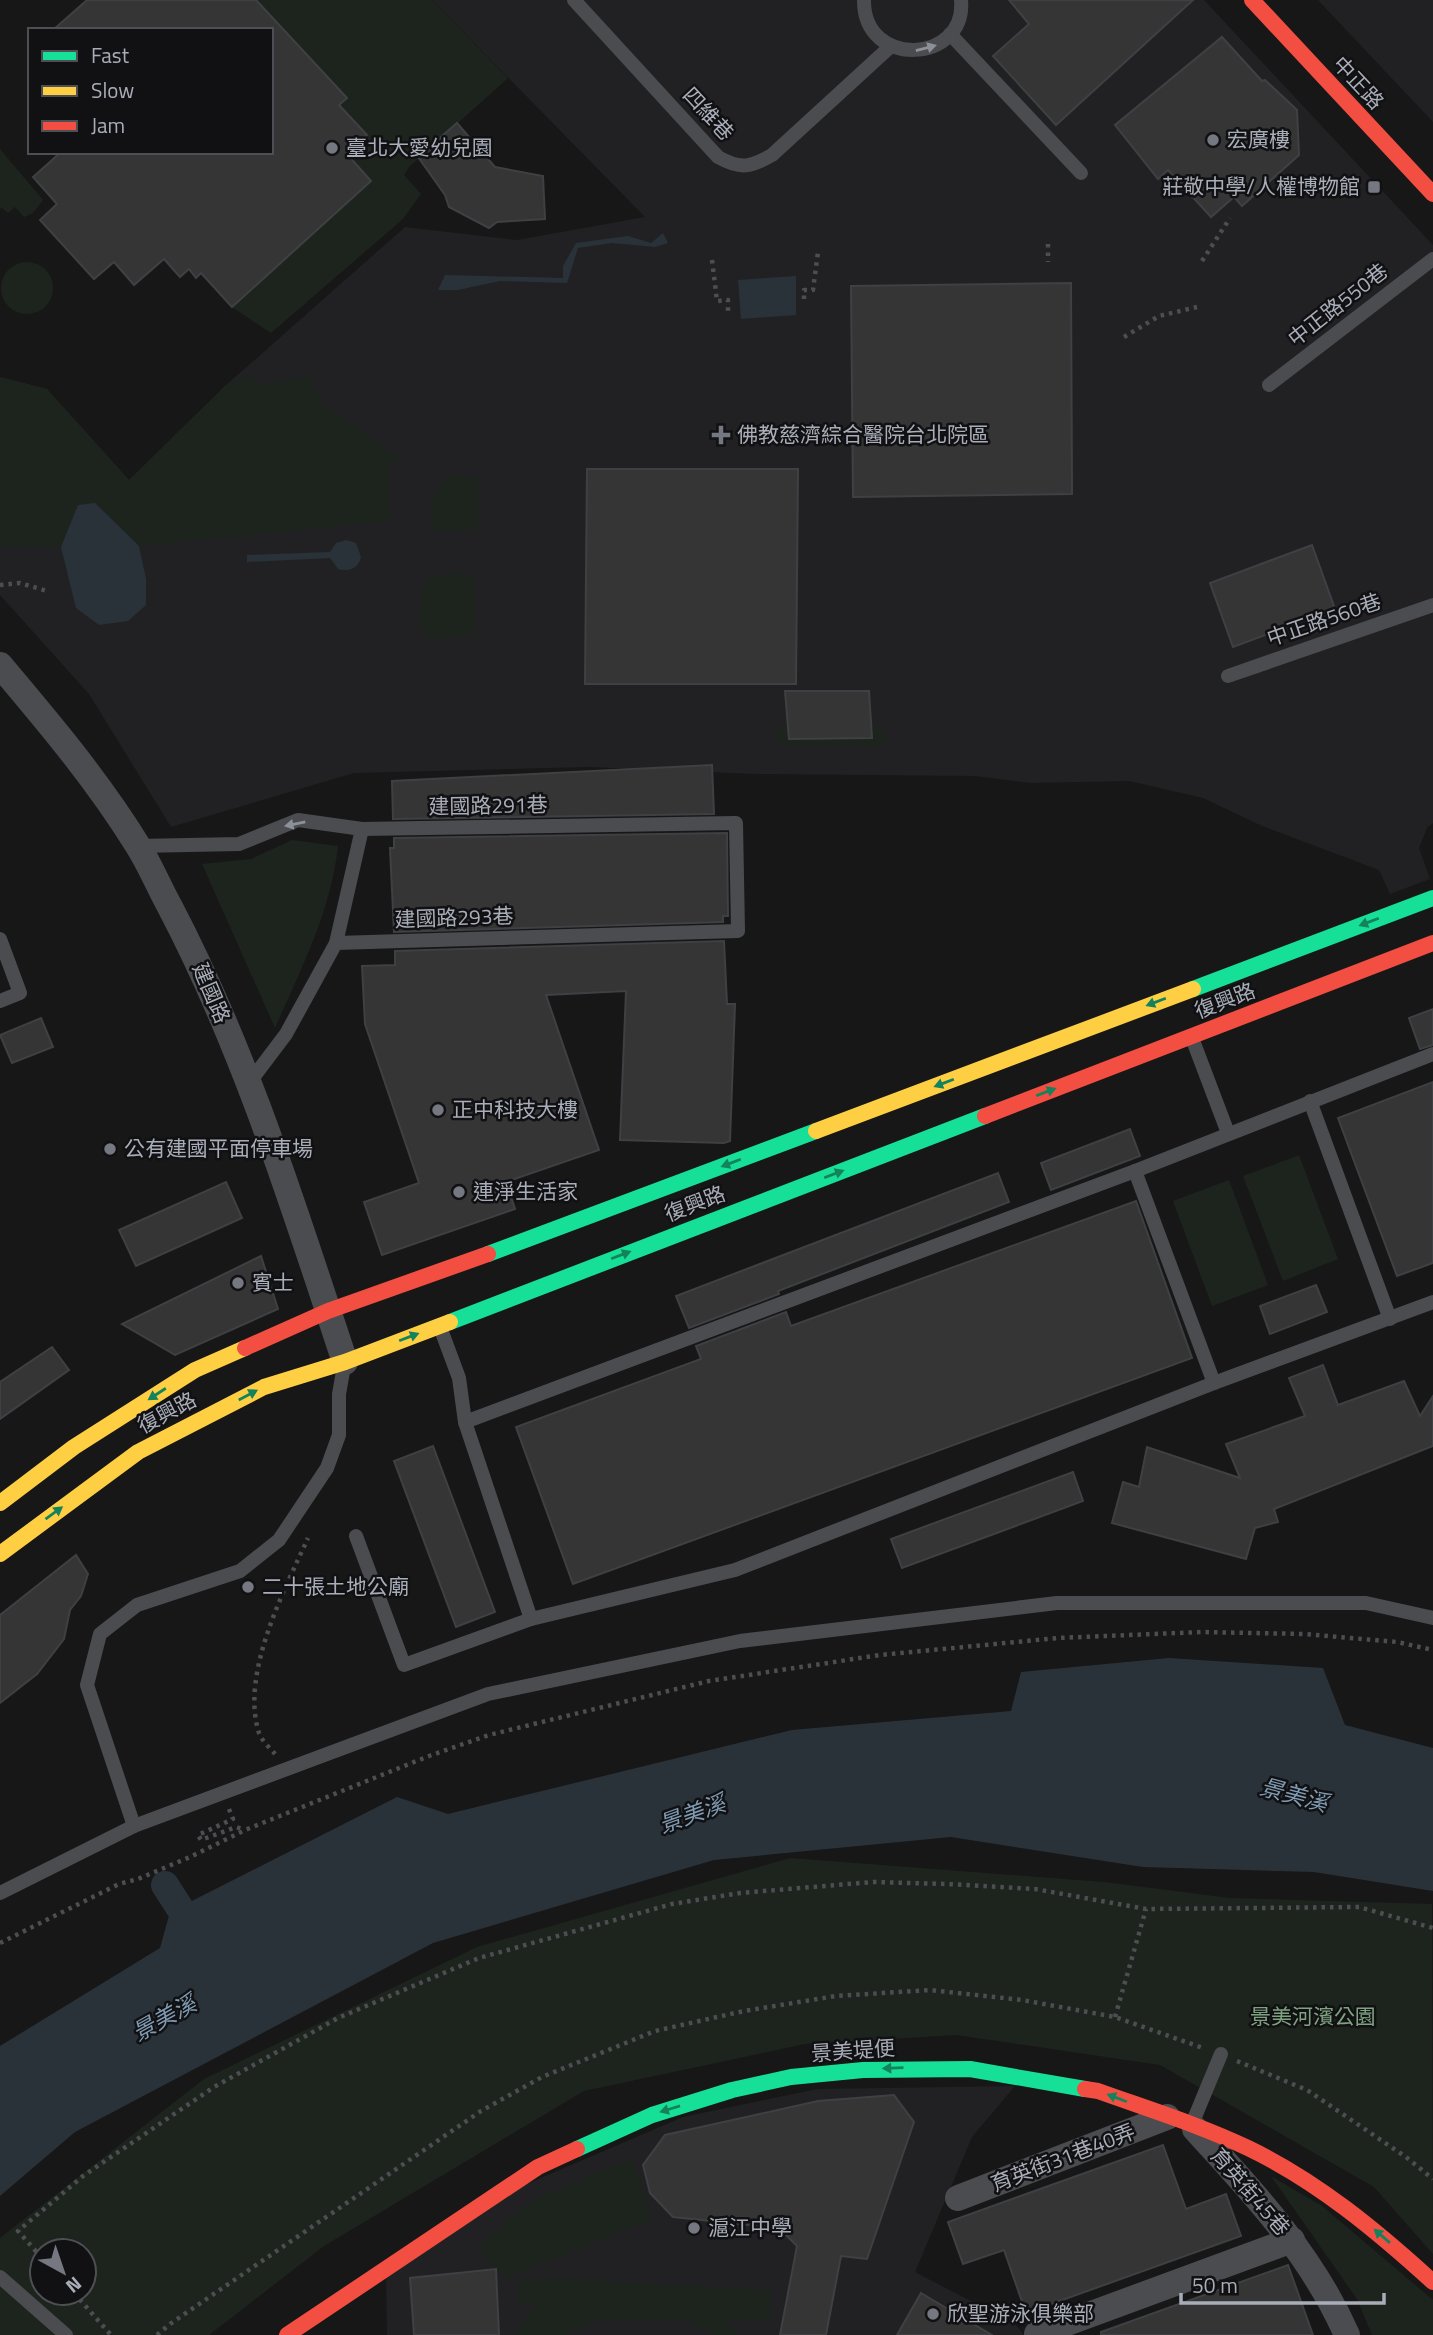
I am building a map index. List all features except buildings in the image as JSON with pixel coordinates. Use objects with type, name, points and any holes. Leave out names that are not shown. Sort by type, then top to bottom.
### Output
[{"type":"main road","name":"中正路","points":[[1252,0],[1433,194]]},
{"type":"main road","name":"復興路","points":[[0,1503],[74,1447],[195,1370],[328,1311],[472,1261],[1433,898]]},
{"type":"main road","name":"復興路","points":[[0,1554],[138,1452],[264,1387],[345,1362],[1433,943]]},
{"type":"main road","name":"景美堤便","points":[[287,2335],[538,2168],[652,2115],[732,2090],[791,2077],[915,2068],[970,2068],[1098,2091],[1247,2147],[1293,2172],[1376,2230],[1433,2282]]},
{"type":"street","name":"建國路","points":[[0,665],[99,785],[138,846],[197,958],[249,1083],[345,1362]]},
{"type":"street","name":"育英街31巷40弄","points":[[958,2198],[1179,2121]]},
{"type":"street","name":"育英街45巷","points":[[1179,2121],[1251,2190],[1292,2240],[1334,2305],[1347,2335]]},
{"type":"street","points":[[1037,2334],[1292,2240]]},
{"type":"lane","name":"四維巷","points":[[574,0],[718,157],[732,165],[753,166],[772,155],[891,46]]},
{"type":"lane","points":[[864,0],[869,25],[878,37],[891,46],[907,51],[923,50],[938,44],[950,34],[958,20],[961,0]]},
{"type":"lane","points":[[950,34],[1081,173]]},
{"type":"lane","name":"中正路550巷","points":[[1269,385],[1433,259]]},
{"type":"lane","name":"中正路560巷","points":[[1228,676],[1433,605]]},
{"type":"lane","name":"建國路291巷","points":[[138,846],[239,844],[298,820],[362,829],[736,823],[738,931]]},
{"type":"lane","points":[[249,1083],[286,1034],[336,943],[362,829]]},
{"type":"lane","name":"建國路293巷","points":[[336,943],[738,931]]},
{"type":"lane","points":[[0,939],[20,993],[0,1001]]},
{"type":"lane","points":[[1192,1036],[1228,1133]]},
{"type":"lane","points":[[465,1422],[1135,1171],[1433,1054]]},
{"type":"lane","points":[[1310,1101],[1390,1319]]},
{"type":"lane","points":[[1135,1171],[1214,1383]]},
{"type":"lane","points":[[356,1536],[404,1665],[531,1619],[735,1570],[1214,1383],[1433,1302]]},
{"type":"lane","points":[[439,1325],[459,1378],[465,1422],[531,1619]]},
{"type":"lane","points":[[134,1826],[87,1685],[100,1634],[137,1605],[240,1571],[279,1540],[327,1468],[339,1435],[339,1394],[345,1362]]},
{"type":"lane","points":[[0,1893],[134,1826],[488,1694],[740,1641],[1057,1602],[1366,1603],[1433,1618]]},
{"type":"lane","points":[[1179,2121],[1221,2054]]},
{"type":"lane","points":[[0,2277],[66,2335]]},
{"type":"path","points":[[1202,261],[1230,218]]},
{"type":"path","points":[[1048,244],[1048,262]]},
{"type":"path","points":[[804,299],[804,290],[813,290],[818,252]]},
{"type":"path","points":[[712,260],[717,301],[728,300],[728,312]]},
{"type":"path","points":[[1124,337],[1159,316],[1197,307]]},
{"type":"path","points":[[0,585],[20,583],[47,591]]},
{"type":"path","points":[[280,1759],[260,1736],[254,1705],[269,1623],[309,1534]]},
{"type":"path","points":[[0,1943],[119,1884],[138,1879],[245,1830],[429,1756],[489,1735],[709,1681],[853,1659],[1058,1638],[1201,1632],[1305,1634],[1397,1642],[1433,1650]]},
{"type":"path","points":[[233,1819],[198,1835],[201,1840],[236,1827],[245,1830]]},
{"type":"path","points":[[28,2242],[18,2231],[83,2176],[214,2087],[327,2025],[479,1958],[672,1904],[740,1893],[873,1882],[947,1884],[1035,1889],[1146,1909],[1359,1907],[1433,1928]]},
{"type":"path","points":[[1115,2017],[1146,1909]]},
{"type":"path","points":[[86,2307],[111,2335]]},
{"type":"shaded area","name":"佛教慈濟綜合醫院台北院區","points":[[432,0],[1204,0],[1433,245],[1433,823],[1427,828],[1419,848],[1430,879],[1390,894],[1379,870],[1262,826],[1203,798],[1129,781],[1030,783],[974,776],[757,774],[589,767],[354,773],[171,827],[89,694],[0,595],[0,377],[47,389],[129,480],[225,386],[405,227],[517,240],[645,217]]},
{"type":"shaded area","points":[[1318,0],[1433,0],[1433,122]]},
{"type":"shaded area","name":"滬江中學","points":[[1015,2086],[972,2137],[915,2272],[1015,2324],[1024,2335],[387,2335],[386,2270],[522,2186],[683,2117],[817,2089]]},
{"type":"green space","points":[[256,0],[432,0],[508,78],[409,167],[404,175],[421,194],[403,219],[271,333],[232,307],[371,181],[346,153],[366,135],[339,105],[346,98]]},
{"type":"green space","points":[[0,149],[43,200],[33,213],[24,217],[15,207],[8,213],[0,209]]},
{"type":"green space","points":[[27,262],[37,264],[45,270],[51,278],[51,298],[45,306],[37,312],[27,314],[17,312],[9,306],[3,298],[1,288],[3,278],[9,270],[17,264]]},
{"type":"green space","points":[[249,375],[263,386],[309,375],[324,406],[400,458],[388,468],[389,521],[139,546],[95,503],[78,505],[61,547],[0,546],[0,377],[47,389],[129,480],[225,386]]},
{"type":"green space","points":[[450,475],[479,477],[479,529],[436,531],[431,515],[432,501]]},
{"type":"green space","points":[[448,573],[474,577],[476,633],[432,640],[419,627],[419,607],[427,579]]},
{"type":"green space","points":[[871,720],[885,734],[885,746],[780,744],[778,725],[788,724],[789,739],[871,738]]},
{"type":"green space","points":[[292,840],[338,846],[322,917],[275,1028],[202,864],[251,859]]},
{"type":"green space","points":[[1299,1155],[1338,1259],[1283,1281],[1243,1176]]},
{"type":"green space","points":[[1229,1180],[1268,1285],[1212,1306],[1173,1201]]},
{"type":"green space","name":"景美河濱公園","points":[[790,1858],[1104,1882],[1230,1898],[1432,1904],[1433,2254],[1374,2187],[1160,2065],[956,2035],[805,2044],[584,2091],[324,2246],[209,2335],[0,2335],[0,2238],[204,2079],[477,1947]]},
{"type":"green space","points":[[632,2158],[653,2219],[505,2279],[477,2246],[535,2199]]},
{"type":"green space","points":[[1271,2176],[1322,2206],[1433,2300],[1433,2335],[1372,2335],[1357,2299]]},
{"type":"green space","points":[[564,2279],[771,2290],[769,2321],[725,2319],[737,2335],[712,2335],[686,2319],[596,2321],[567,2335],[513,2335],[535,2304],[517,2303],[519,2281]]},
{"type":"water","points":[[663,233],[668,243],[655,247],[612,243],[578,248],[567,283],[500,281],[458,290],[438,290],[445,275],[563,278],[563,266],[576,243],[628,236],[651,243]]},
{"type":"water","points":[[796,276],[796,315],[741,319],[738,280]]},
{"type":"water","points":[[95,503],[139,546],[146,579],[146,605],[128,621],[99,625],[76,608],[61,547],[78,505]]},
{"type":"water","points":[[346,540],[356,543],[361,557],[358,564],[349,570],[338,569],[330,558],[247,562],[247,555],[330,552],[336,543]]},
{"type":"water","name":"景美溪","points":[[1169,1658],[1323,1668],[1345,1725],[1433,1748],[1433,1891],[1314,1872],[1143,1867],[951,1837],[714,1860],[433,1943],[75,2132],[0,2196],[0,2046],[160,1948],[170,1912],[397,1797],[448,1814],[792,1730],[1011,1711],[1021,1672]]},
{"type":"waterway","points":[[165,1885],[199,1938]]},
{"type":"traffic: fast","points":[[1193,989],[1433,898]]},
{"type":"traffic: fast","points":[[450,1322],[985,1116]]},
{"type":"traffic: fast","points":[[488,1254],[816,1131]]},
{"type":"traffic: fast","points":[[577,2149],[652,2115],[732,2090],[791,2077],[863,2070],[970,2069],[1085,2089]]},
{"type":"traffic: slow","points":[[816,1131],[1193,989]]},
{"type":"traffic: slow","points":[[0,1554],[138,1452],[264,1387],[345,1362],[450,1322]]},
{"type":"traffic: slow","points":[[0,1503],[74,1447],[195,1370],[245,1348]]},
{"type":"traffic: jam","points":[[1252,0],[1433,194]]},
{"type":"traffic: jam","points":[[985,1116],[1433,943]]},
{"type":"traffic: jam","points":[[245,1348],[328,1311],[488,1254]]},
{"type":"traffic: jam","points":[[1085,2089],[1098,2091],[1193,2125],[1273,2161],[1345,2208],[1433,2282]]},
{"type":"traffic: jam","points":[[287,2335],[538,2167],[577,2149]]},
{"type":"place","name":"宏廣樓","points":[[1213,140]]},
{"type":"place","name":"臺北大愛幼兒園","points":[[332,148]]},
{"type":"place","name":"莊敬中學/人權博物館","points":[[1374,187]]},
{"type":"place","name":"佛教慈濟綜合醫院台北院區","points":[[721,435]]},
{"type":"place","name":"正中科技大樓","points":[[438,1110]]},
{"type":"place","name":"公有建國平面停車場","points":[[110,1149]]},
{"type":"place","name":"連淨生活家","points":[[459,1192]]},
{"type":"place","name":"賓士","points":[[238,1283]]},
{"type":"place","name":"二十張土地公廟","points":[[248,1587]]},
{"type":"place","name":"滬江中學","points":[[694,2228]]},
{"type":"place","name":"欣聖游泳俱樂部","points":[[933,2314]]}]
